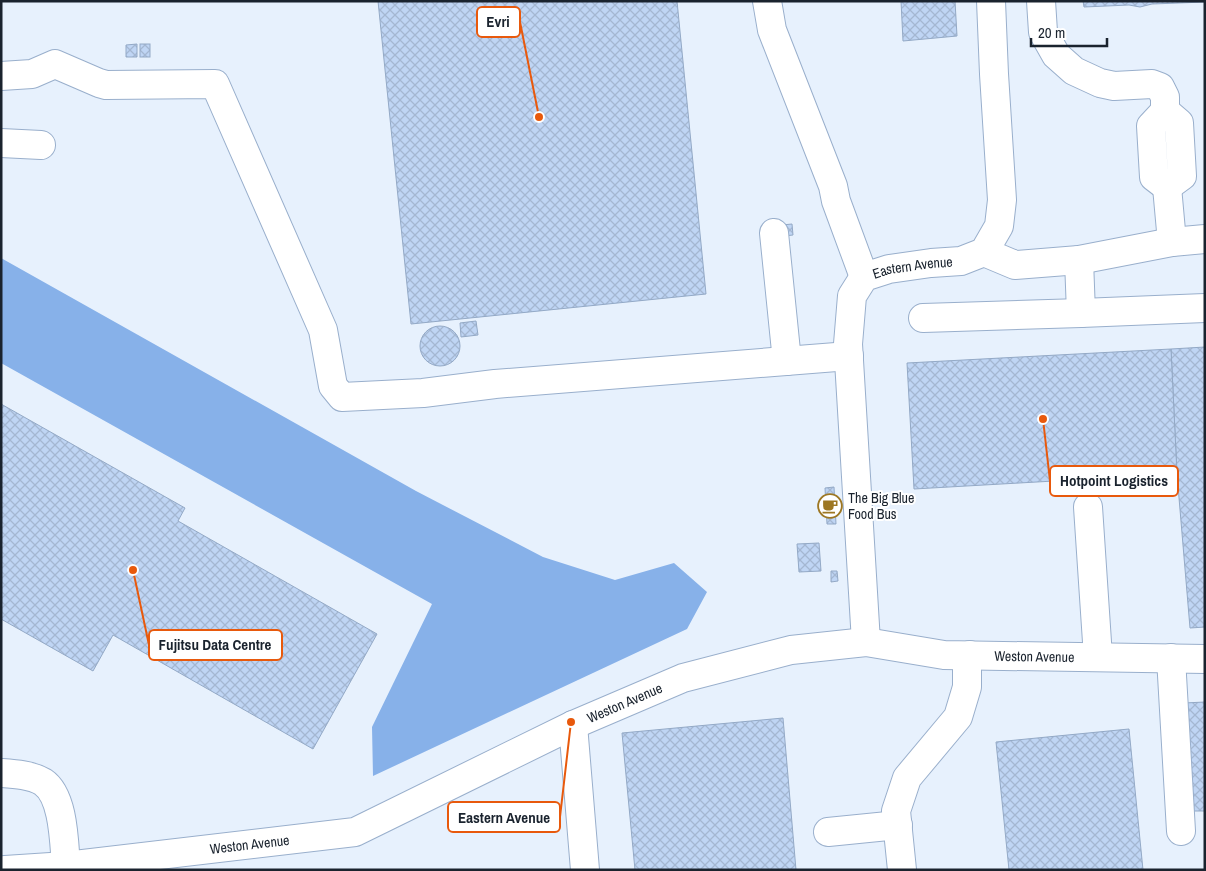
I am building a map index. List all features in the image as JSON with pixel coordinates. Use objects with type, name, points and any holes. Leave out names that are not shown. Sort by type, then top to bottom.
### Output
[{"type":"street","points":[[768,1],[772,30],[833,186],[836,201],[864,277]]},
{"type":"street","points":[[991,1],[1002,200],[999,226],[984,252],[1014,265],[1078,260],[1172,242],[1205,239]]},
{"type":"street","points":[[1041,1],[1043,32],[1056,55],[1074,71],[1100,83],[1114,86],[1152,84],[1160,87],[1165,97],[1165,111],[1179,123],[1182,176],[1167,186],[1172,242]]},
{"type":"street","points":[[1,76],[32,74],[55,64],[99,84],[106,85],[215,84],[322,330],[333,386],[342,397],[423,393],[495,384],[849,356]]},
{"type":"street","points":[[1,143],[41,145]]},
{"type":"street","points":[[774,233],[787,361]]},
{"type":"street","name":"Eastern Avenue","points":[[866,642],[848,344],[852,296],[864,277],[889,269],[961,261],[984,252]]},
{"type":"street","points":[[1078,260],[1080,313]]},
{"type":"street","points":[[923,318],[1205,308]]},
{"type":"street","points":[[1088,507],[1098,657]]},
{"type":"street","name":"Weston Avenue","points":[[5,870],[66,866],[355,832],[573,725],[683,678],[791,650],[866,642],[944,655],[1205,659]]},
{"type":"street","points":[[902,870],[896,811],[907,778],[966,718],[967,664],[970,655]]},
{"type":"street","points":[[1171,658],[1181,831]]},
{"type":"street","points":[[573,725],[585,870]]},
{"type":"street","points":[[1,773],[27,776],[43,782],[54,794],[61,815],[66,866]]},
{"type":"street","points":[[828,832],[898,825]]},
{"type":"water","points":[[1,258],[416,491],[543,557],[615,580],[674,563],[707,592],[687,629],[373,776],[372,727],[432,604],[1,363]]},
{"type":"building","points":[[378,1],[677,1],[706,294],[411,324]]},
{"type":"building","points":[[901,1],[955,1],[957,36],[903,41]]},
{"type":"building","points":[[1083,1],[1205,2],[1152,4],[1140,7],[1129,5],[1084,7]]},
{"type":"building","points":[[137,44],[137,57],[126,57],[126,45]]},
{"type":"building","points":[[140,44],[150,44],[150,57],[140,57]]},
{"type":"building","points":[[792,224],[793,235],[784,236],[782,225]]},
{"type":"building","points":[[476,321],[478,335],[461,337],[460,323]]},
{"type":"building","points":[[440,326],[454,332],[460,346],[454,360],[440,366],[426,360],[420,346],[426,332]]},
{"type":"building","points":[[1205,347],[1205,627],[1190,628],[1177,474],[1171,349]]},
{"type":"building","points":[[1171,349],[1177,474],[914,489],[907,363]]},
{"type":"building","points":[[1,404],[185,508],[178,521],[377,634],[313,749],[113,635],[93,671],[1,619]]},
{"type":"building","name":"The Big Blue Food Bus","points":[[834,487],[836,524],[827,524],[825,488]]},
{"type":"building","points":[[819,543],[821,571],[799,572],[797,544]]},
{"type":"building","points":[[831,571],[837,571],[838,581],[831,582]]},
{"type":"building","points":[[1205,702],[1205,811],[1191,811],[1184,703]]},
{"type":"building","points":[[783,718],[796,870],[635,870],[622,733]]},
{"type":"building","points":[[1129,729],[1143,870],[1009,870],[996,742]]},
{"type":"place","name":"Evri","points":[[539,117]]},
{"type":"place","name":"Hotpoint Logistics","points":[[1043,419]]},
{"type":"place","name":"The Big Blue Food Bus","points":[[830,506]]},
{"type":"place","name":"Fujitsu Data Centre","points":[[133,570]]},
{"type":"place","name":"Eastern Avenue","points":[[571,722]]}]
